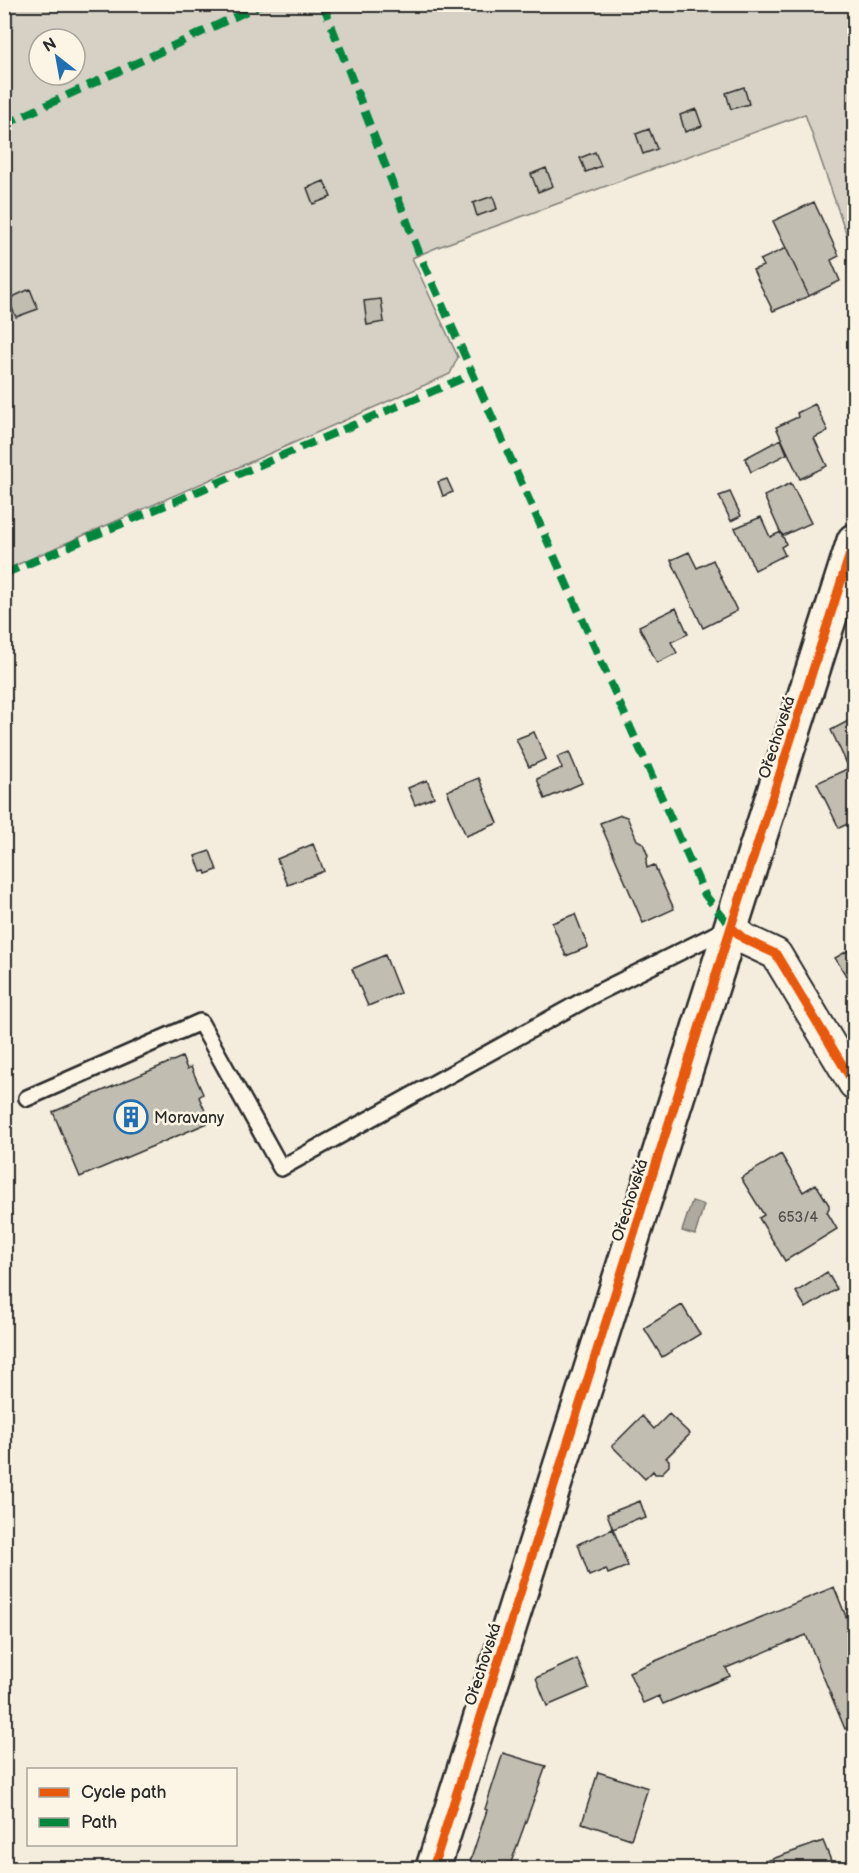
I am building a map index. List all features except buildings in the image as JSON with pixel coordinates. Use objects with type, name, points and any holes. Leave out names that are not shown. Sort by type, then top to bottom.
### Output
[{"type":"street","name":"Ořechovská","points":[[433,1869],[855,541]]},
{"type":"street","points":[[731,927],[744,939],[776,954],[855,1084]]},
{"type":"lane","points":[[27,1098],[200,1022],[281,1168],[595,994],[731,927]]},
{"type":"shaded area","points":[[5,5],[854,5],[854,256],[805,114],[412,258],[458,357],[450,374],[5,570]]},
{"type":"shaded area","points":[[692,1201],[704,1205],[695,1235],[682,1231]]},
{"type":"marked path","points":[[4,125],[262,4]]},
{"type":"marked path","points":[[323,4],[420,255],[705,895],[731,927]]},
{"type":"marked path","points":[[4,574],[473,374]]},
{"type":"cycle path","points":[[433,1868],[854,541]]},
{"type":"cycle path","points":[[731,927],[744,939],[776,954],[854,1084]]},
{"type":"place","name":"Moravany","points":[[131,1117]]}]
